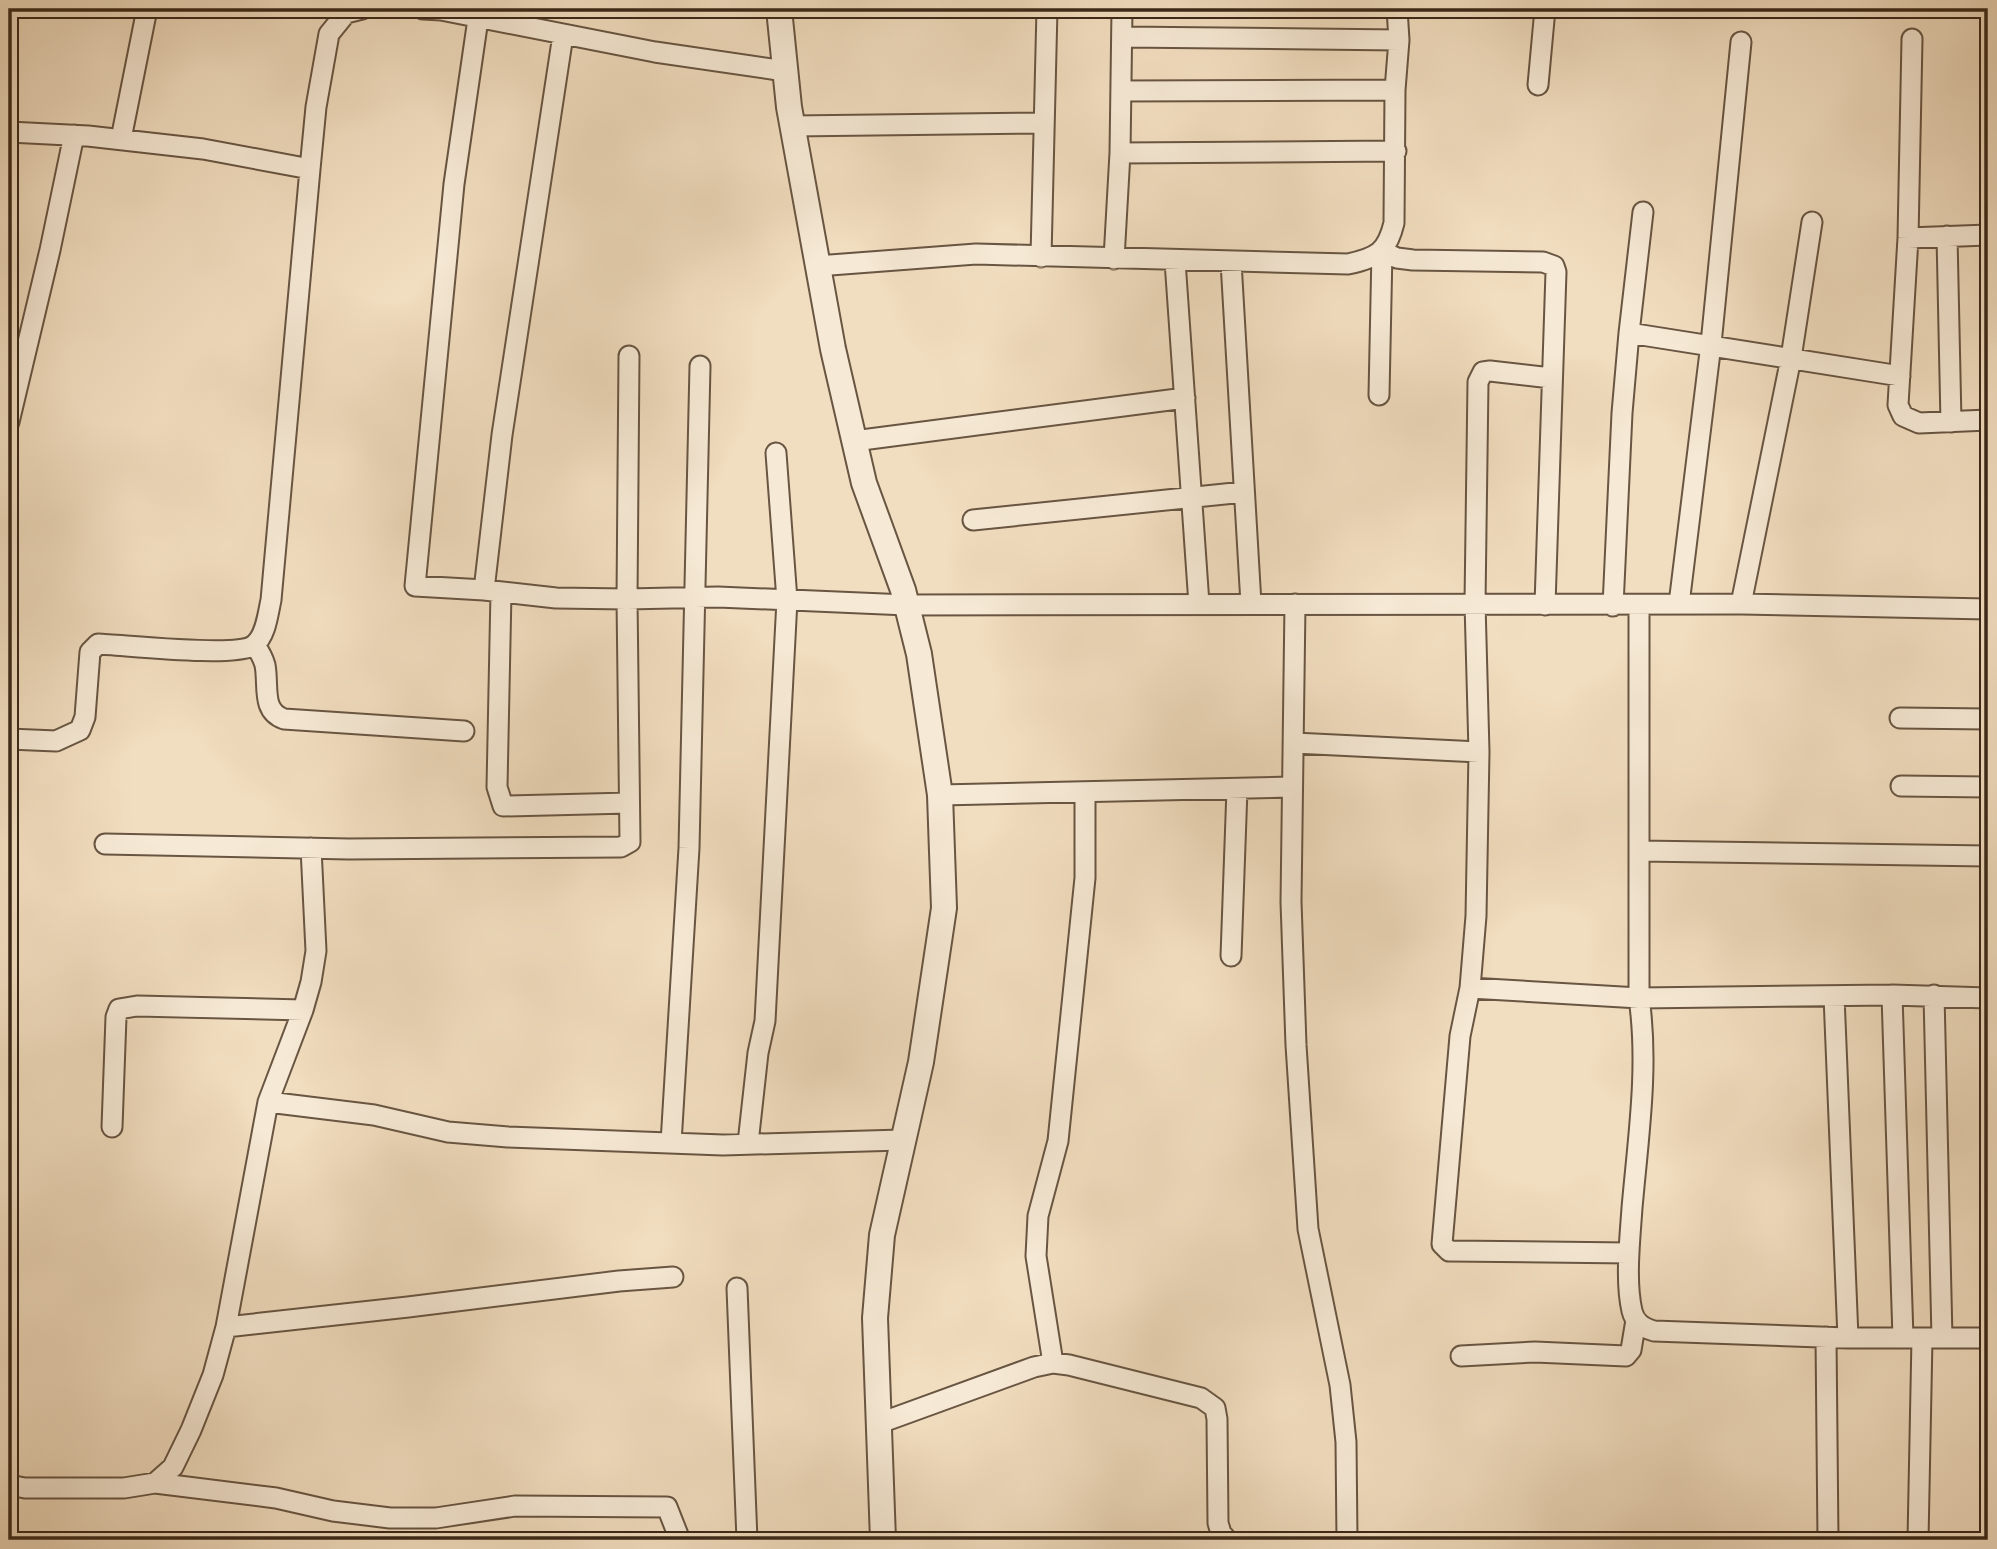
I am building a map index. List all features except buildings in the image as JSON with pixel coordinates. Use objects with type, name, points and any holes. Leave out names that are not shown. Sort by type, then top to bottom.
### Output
[{"type":"street","points":[[121,139],[147,9]]},
{"type":"street","points":[[424,9],[655,52],[785,71]]},
{"type":"street","points":[[779,9],[792,126],[817,265],[863,483],[904,590],[919,654],[940,796],[944,908],[921,1062],[882,1236],[875,1318],[883,1540]]},
{"type":"street","points":[[1041,257],[1047,9]]},
{"type":"street","points":[[1114,259],[1120,153],[1122,9]]},
{"type":"street","points":[[817,265],[976,254],[1348,264],[1368,260],[1382,251],[1390,240],[1394,223],[1395,90],[1399,40],[1397,9]]},
{"type":"street","points":[[1538,85],[1545,9]]},
{"type":"street","points":[[9,739],[55,741],[80,730],[85,717],[90,652],[98,644],[243,650],[255,645],[264,629],[271,600],[316,107],[328,34],[347,10]]},
{"type":"street","points":[[478,19],[454,184],[415,586],[556,597],[787,600],[907,605],[1475,603],[1613,606],[1741,604],[1988,609]]},
{"type":"street","points":[[564,35],[502,435],[493,591],[497,787],[503,806],[629,803]]},
{"type":"street","points":[[1123,37],[1399,40]]},
{"type":"street","points":[[1912,39],[1908,238],[1898,405],[1903,416],[1920,423],[1988,420]]},
{"type":"street","points":[[1679,604],[1711,344],[1741,42]]},
{"type":"street","points":[[1121,91],[1395,90]]},
{"type":"street","points":[[792,126],[1043,123]]},
{"type":"street","points":[[9,132],[121,139],[203,149],[310,169]]},
{"type":"street","points":[[9,422],[74,135]]},
{"type":"street","points":[[1120,153],[1396,151]]},
{"type":"street","points":[[1613,606],[1623,403],[1643,212]]},
{"type":"street","points":[[1741,604],[1791,358],[1812,222]]},
{"type":"street","points":[[1908,238],[1988,235]]},
{"type":"street","points":[[1947,236],[1951,422]]},
{"type":"street","points":[[1382,251],[1397,258],[1413,260],[1550,263],[1556,272],[1545,605]]},
{"type":"street","points":[[1380,395],[1382,251]]},
{"type":"street","points":[[1175,261],[1199,604]]},
{"type":"street","points":[[1231,261],[1251,604]]},
{"type":"street","points":[[1629,332],[1900,376]]},
{"type":"street","points":[[106,844],[311,848],[621,847],[630,842],[629,356]]},
{"type":"street","points":[[671,1143],[689,848],[700,366]]},
{"type":"street","points":[[1551,378],[1490,371],[1479,376],[1475,603],[1479,752],[1476,916],[1470,988],[1460,1036],[1442,1239],[1444,1249],[1449,1251],[1629,1253]]},
{"type":"street","points":[[854,441],[1185,398]]},
{"type":"street","points":[[748,1143],[758,1053],[765,1021],[787,600],[776,453]]},
{"type":"street","points":[[972,520],[1244,492]]},
{"type":"street","points":[[1296,604],[1291,902],[1296,1045],[1308,1229],[1340,1385],[1346,1442],[1348,1540]]},
{"type":"street","points":[[1639,606],[1639,998],[1643,1073],[1629,1253],[1632,1310],[1636,1320],[1643,1328],[1654,1331],[1849,1338],[1988,1338]]},
{"type":"street","points":[[255,645],[265,665],[270,710],[275,716],[285,719],[464,731]]},
{"type":"street","points":[[1900,718],[1988,719]]},
{"type":"street","points":[[1294,743],[1479,752]]},
{"type":"street","points":[[1901,786],[1988,787]]},
{"type":"street","points":[[940,796],[1292,787]]},
{"type":"street","points":[[1231,956],[1237,789]]},
{"type":"street","points":[[1053,1363],[1036,1256],[1038,1216],[1058,1141],[1085,878],[1086,792]]},
{"type":"street","points":[[155,1483],[173,1467],[191,1430],[213,1376],[226,1327],[268,1102],[303,1010],[316,951],[311,848]]},
{"type":"street","points":[[1639,851],[1988,856]]},
{"type":"street","points":[[1470,988],[1639,998],[1892,995],[1988,998]]},
{"type":"street","points":[[1892,995],[1913,1338],[1918,1540]]},
{"type":"street","points":[[1934,995],[1942,1338]]},
{"type":"street","points":[[1834,996],[1849,1338]]},
{"type":"street","points":[[112,1127],[116,1017],[119,1009],[137,1006],[303,1010]]},
{"type":"street","points":[[268,1102],[374,1115],[448,1132],[508,1137],[723,1145],[902,1140]]},
{"type":"street","points":[[226,1327],[619,1280],[673,1277]]},
{"type":"street","points":[[737,1288],[747,1540]]},
{"type":"street","points":[[1461,1356],[1535,1352],[1626,1356],[1631,1350],[1636,1320]]},
{"type":"street","points":[[1826,1337],[1828,1540]]},
{"type":"street","points":[[880,1423],[1034,1367],[1053,1363],[1069,1364],[1201,1398],[1215,1408],[1218,1523],[1227,1540]]},
{"type":"street","points":[[9,1485],[25,1488],[124,1488],[155,1483],[276,1498],[333,1511],[390,1518],[436,1518],[515,1506],[667,1507],[680,1540]]}]
